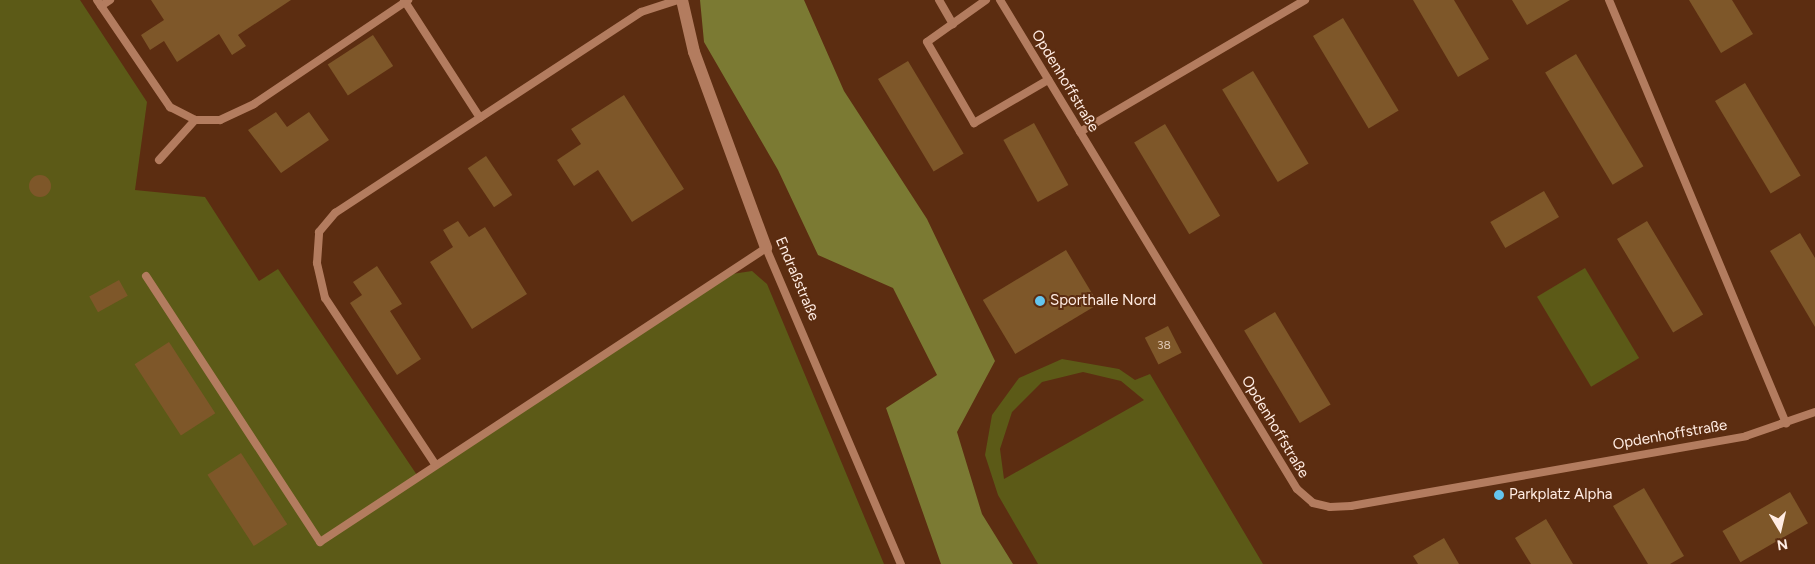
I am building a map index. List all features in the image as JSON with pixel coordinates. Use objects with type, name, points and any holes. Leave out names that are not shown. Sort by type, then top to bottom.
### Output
[{"type":"street","name":"Endraßstraße","points":[[680,0],[694,52],[766,248]]},
{"type":"lane","points":[[110,0],[99,3],[170,107],[195,120],[220,120],[254,104],[406,1],[480,118]]},
{"type":"lane","points":[[435,464],[325,298],[317,264],[319,232],[335,212],[641,12],[680,0]]},
{"type":"lane","points":[[938,0],[953,24]]},
{"type":"lane","points":[[986,0],[927,42],[974,123],[1048,80]]},
{"type":"lane","name":"Opdenhoffstraße","points":[[1000,0],[1296,489],[1313,502],[1330,507],[1351,506],[1746,436],[1786,424],[1815,412]]},
{"type":"lane","points":[[1080,132],[1305,0]]},
{"type":"lane","points":[[1609,0],[1786,424]]},
{"type":"lane","points":[[159,160],[195,120]]},
{"type":"lane","points":[[146,276],[320,542],[435,464],[766,248]]},
{"type":"lane","name":"Endraßstraße","points":[[766,248],[901,564]]},
{"type":"shaded area","points":[[0,0],[80,0],[147,102],[135,190],[205,197],[259,281],[278,269],[419,478],[732,274],[752,271],[767,284],[884,564],[0,564]]},
{"type":"shaded area","points":[[700,0],[804,0],[844,91],[927,219],[995,361],[957,432],[982,514],[1013,564],[941,564],[886,408],[937,375],[893,288],[818,255],[778,170],[704,42]]},
{"type":"shaded area","points":[[1585,268],[1639,358],[1591,387],[1537,297]]},
{"type":"shaded area","points":[[1062,359],[1119,369],[1135,380],[1150,374],[1263,564],[1038,564],[998,495],[985,455],[992,415],[1019,378]],"holes":[[[1083,372],[1121,381],[1144,400],[1004,479],[1000,449],[1012,412],[1042,382]]]},
{"type":"building","points":[[151,0],[291,0],[238,35],[246,46],[232,55],[219,34],[177,62],[164,41],[150,50],[141,35],[164,20]]},
{"type":"building","points":[[1413,0],[1454,0],[1489,59],[1458,77]]},
{"type":"building","points":[[1512,0],[1570,0],[1527,25]]},
{"type":"building","points":[[1689,0],[1732,0],[1753,34],[1721,53]]},
{"type":"building","points":[[1343,18],[1399,111],[1369,129],[1313,36]]},
{"type":"building","points":[[373,35],[393,66],[348,95],[328,64]]},
{"type":"building","points":[[1576,54],[1643,166],[1613,185],[1545,73]]},
{"type":"building","points":[[908,61],[964,154],[934,172],[878,79]]},
{"type":"building","points":[[1253,71],[1309,164],[1278,182],[1222,90]]},
{"type":"building","points":[[1745,83],[1801,176],[1771,194],[1715,101]]},
{"type":"building","points":[[624,95],[684,189],[632,222],[598,170],[574,186],[557,160],[581,144],[571,129]]},
{"type":"building","points":[[276,112],[287,127],[309,112],[329,140],[281,173],[248,130]]},
{"type":"building","points":[[1034,123],[1068,185],[1038,202],[1003,140]]},
{"type":"building","points":[[1165,124],[1220,216],[1189,234],[1134,143]]},
{"type":"building","points":[[486,156],[512,195],[494,207],[468,168]]},
{"type":"building","points":[[40,175],[48,178],[51,186],[48,194],[40,197],[32,194],[29,186],[32,178]]},
{"type":"building","points":[[1544,191],[1559,217],[1505,248],[1490,222]]},
{"type":"building","points":[[458,221],[469,237],[485,227],[527,294],[472,329],[430,262],[453,247],[443,230]]},
{"type":"building","points":[[1647,221],[1703,314],[1673,332],[1617,239]]},
{"type":"building","points":[[1800,233],[1815,258],[1815,327],[1770,251]]},
{"type":"building","name":"Sporthalle Nord","points":[[1066,250],[1098,304],[1015,354],[983,300]]},
{"type":"building","points":[[377,266],[402,304],[390,311],[421,359],[397,375],[350,303],[362,295],[353,282]]},
{"type":"building","points":[[119,280],[128,296],[98,312],[89,296]]},
{"type":"building","points":[[1275,312],[1331,405],[1300,423],[1244,331]]},
{"type":"building","points":[[1168,326],[1182,353],[1158,365],[1145,338]]},
{"type":"building","points":[[169,342],[215,413],[181,436],[135,364]]},
{"type":"building","points":[[241,453],[287,524],[254,546],[207,475]]},
{"type":"building","points":[[1644,488],[1684,556],[1670,564],[1648,564],[1613,506]]},
{"type":"building","points":[[1790,492],[1808,523],[1740,562],[1722,531]]},
{"type":"building","points":[[1546,519],[1573,564],[1531,564],[1515,538]]},
{"type":"building","points":[[1444,538],[1459,564],[1418,564],[1413,556]]},
{"type":"place","name":"Sporthalle Nord","points":[[1040,301]]},
{"type":"place","name":"Parkplatz Alpha","points":[[1499,495]]}]
